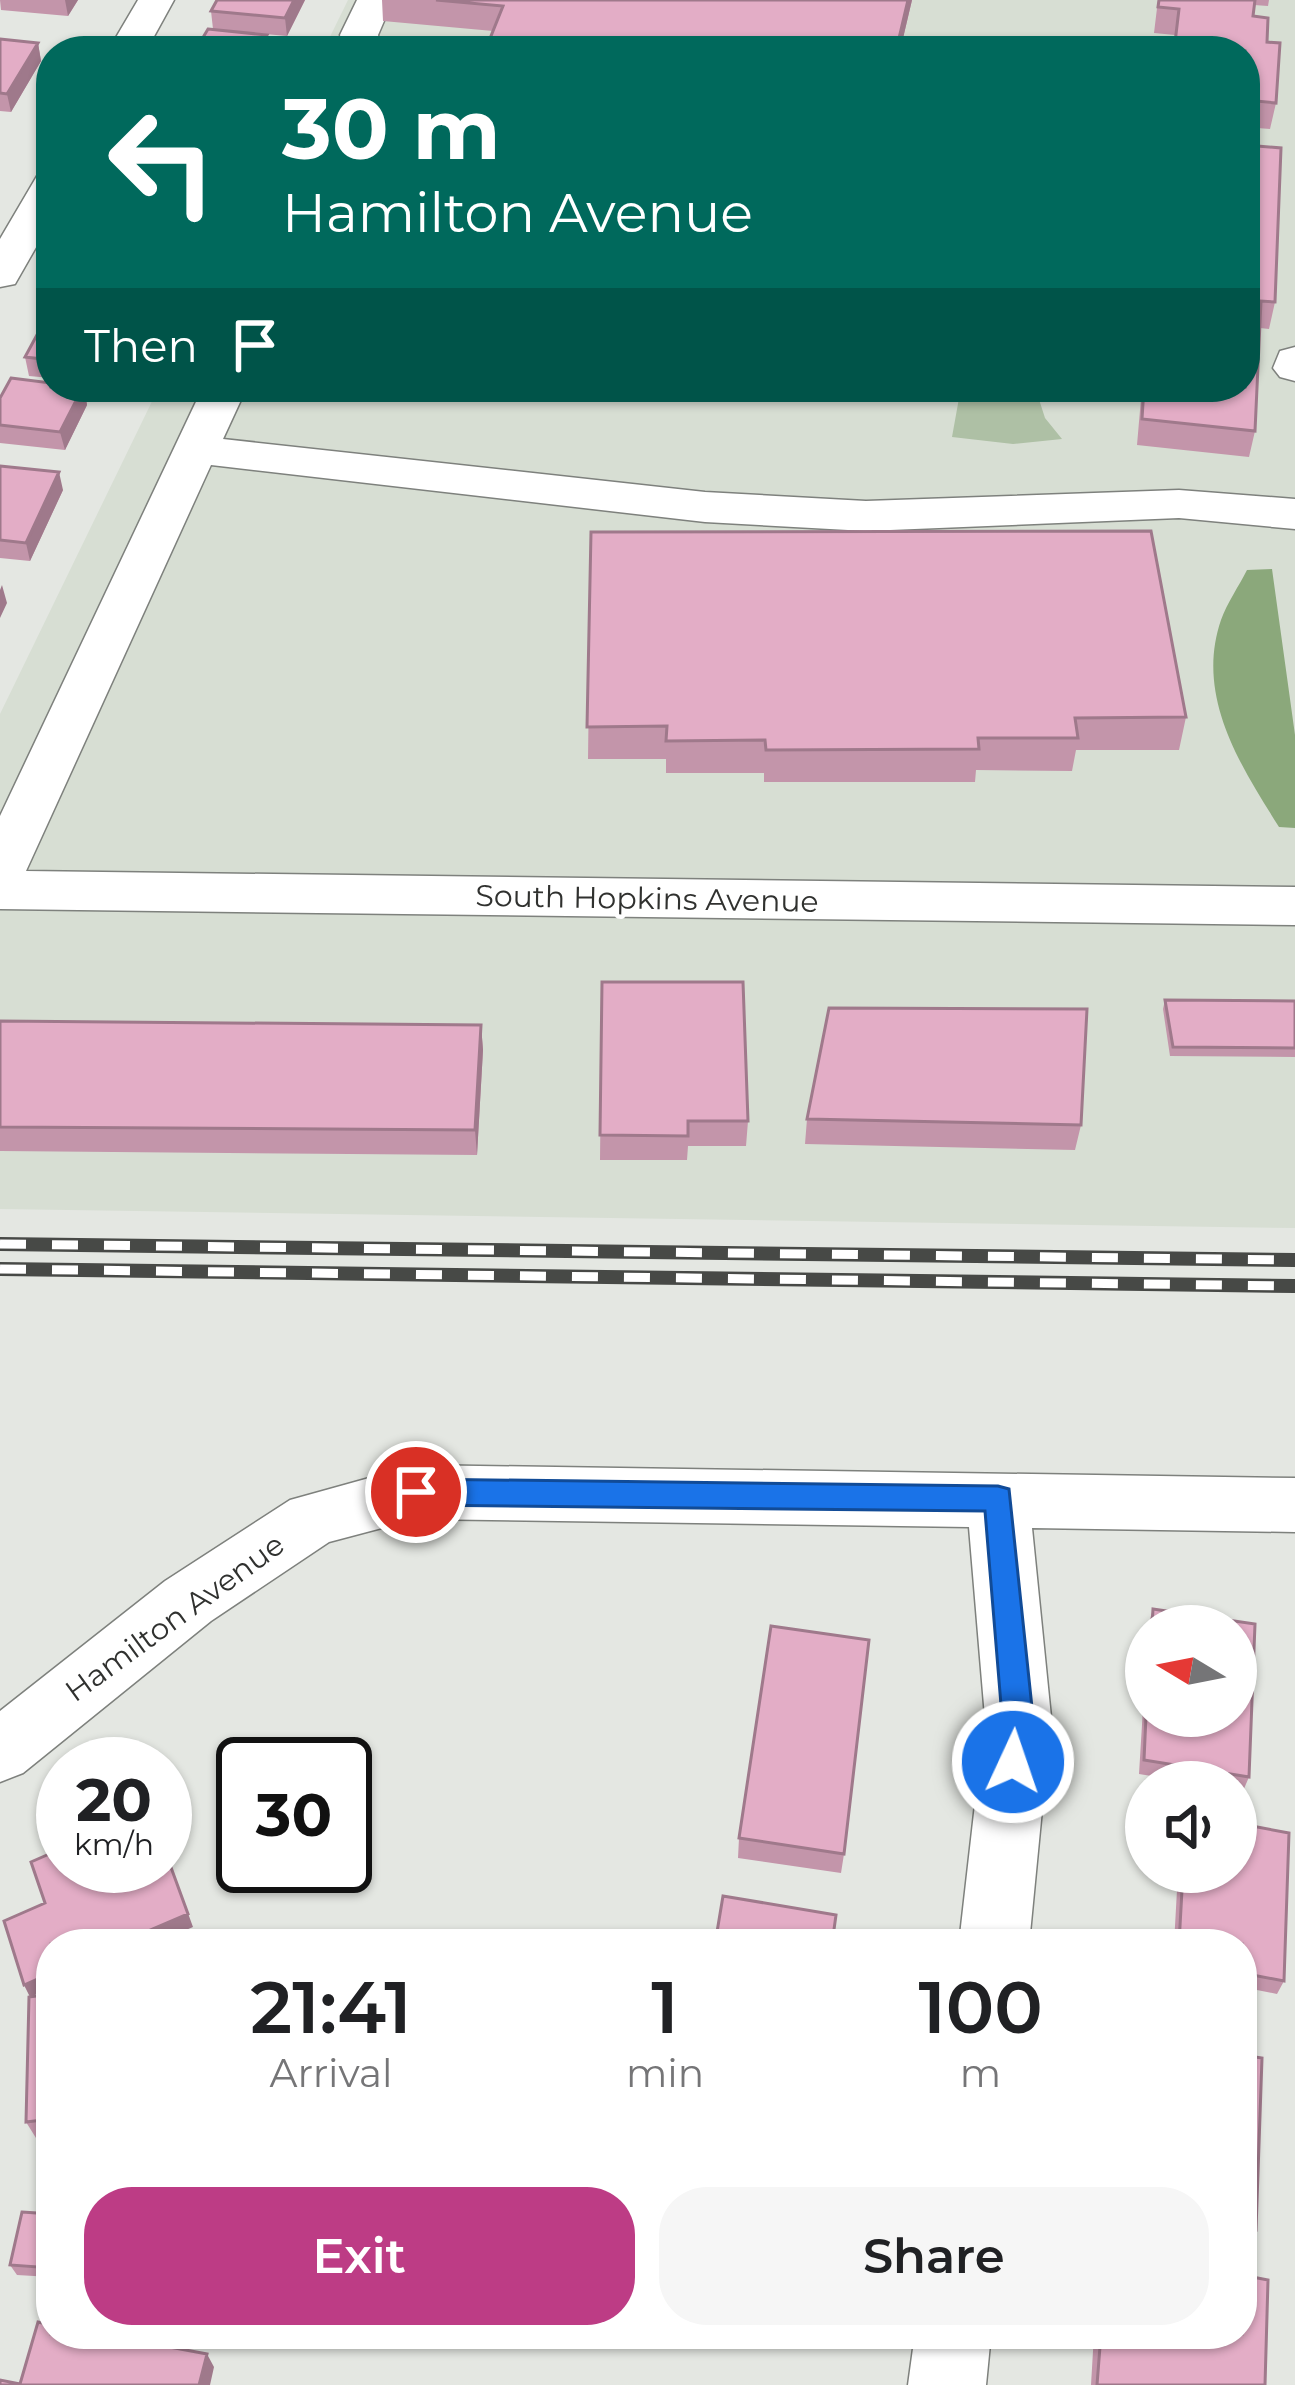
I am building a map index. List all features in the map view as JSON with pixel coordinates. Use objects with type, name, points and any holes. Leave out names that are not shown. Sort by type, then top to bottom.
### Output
[{"type":"street","points":[[136,36],[156,0]]},
{"type":"street","points":[[359,36],[375,0]]},
{"type":"street","points":[[0,275],[36,211]]},
{"type":"street","points":[[0,871],[217,402]]},
{"type":"street","points":[[193,449],[728,508],[866,516],[1178,504],[1295,514]]},
{"type":"street","name":"South Hopkins Avenue","points":[[0,890],[1295,905]]},
{"type":"street","name":"Hamilton Avenue","points":[[0,1750],[188,1601],[312,1519],[416,1492],[1295,1504]]},
{"type":"street","points":[[996,1929],[1018,1717],[998,1498]]},
{"type":"street","points":[[947,2385],[951,2349]]},
{"type":"shaded area","points":[[348,0],[1295,0],[1295,888],[0,872],[0,714],[152,402],[1260,402],[1260,36],[330,36]]},
{"type":"shaded area","points":[[958,402],[1040,402],[1045,418],[1062,439],[1013,444],[952,437]]},
{"type":"shaded area","points":[[1272,569],[1295,735],[1295,828],[1279,827],[1250,779],[1226,729],[1214,676],[1214,648],[1230,601],[1247,570]]},
{"type":"shaded area","points":[[0,908],[1295,923],[1295,1228],[0,1209]]},
{"type":"building","points":[[217,0],[294,0],[285,18],[211,11]]},
{"type":"building","points":[[436,0],[908,0],[900,36],[491,36],[503,6]]},
{"type":"building","points":[[1159,0],[1255,0],[1253,16],[1268,18],[1267,42],[1280,43],[1276,103],[1260,101],[1260,36],[1176,36],[1179,9],[1158,7]]},
{"type":"building","points":[[208,29],[267,35],[266,36],[204,36]]},
{"type":"building","points":[[0,39],[36,43],[7,94],[0,93]]},
{"type":"building","points":[[1260,146],[1281,148],[1275,302],[1261,301],[1260,323]]},
{"type":"building","points":[[36,337],[36,358],[25,357]]},
{"type":"building","points":[[11,378],[36,381],[36,402],[75,402],[60,432],[0,425],[0,398]]},
{"type":"building","points":[[1143,402],[1256,402],[1255,431],[1142,419]]},
{"type":"building","points":[[0,466],[59,472],[26,543],[0,540]]},
{"type":"building","points":[[1151,531],[1186,717],[1075,718],[1078,738],[978,738],[979,749],[766,750],[765,740],[666,741],[667,726],[587,727],[591,532]]},
{"type":"building","points":[[602,982],[743,982],[748,1121],[688,1121],[688,1136],[600,1135]]},
{"type":"building","points":[[1165,1000],[1295,1001],[1295,1048],[1173,1047]]},
{"type":"building","points":[[829,1008],[1087,1009],[1081,1125],[807,1119]]},
{"type":"building","points":[[0,1021],[481,1025],[475,1130],[0,1127]]},
{"type":"building","points":[[771,1626],[869,1640],[844,1854],[739,1838]]},
{"type":"building","points":[[1145,1737],[1251,1737],[1250,1761],[1144,1760]]},
{"type":"building","points":[[1257,1827],[1289,1833],[1284,1981],[1257,1976],[1257,1929],[1180,1929],[1182,1893],[1257,1893]]},
{"type":"building","points":[[42,1893],[180,1893],[188,1914],[153,1929],[36,1929],[36,1980],[24,1985],[4,1921],[45,1903]]},
{"type":"building","points":[[723,1896],[836,1915],[834,1929],[718,1929]]},
{"type":"building","points":[[36,1996],[36,2121],[26,2122],[29,1997]]},
{"type":"building","points":[[1257,2057],[1262,2058],[1257,2201]]},
{"type":"building","points":[[22,2212],[36,2213],[36,2267],[10,2265]]},
{"type":"building","points":[[1257,2278],[1268,2280],[1265,2385],[1097,2385],[1100,2349],[1257,2349]]},
{"type":"building","points":[[36,2329],[36,2349],[180,2349],[207,2354],[199,2385],[0,2385],[0,2380],[20,2384]]},
{"type":"railway","points":[[0,1244],[1295,1260]]},
{"type":"railway","points":[[0,1269],[1295,1286]]},
{"type":"route","points":[[416,1492],[998,1498],[1018,1717],[1013,1762]]}]
